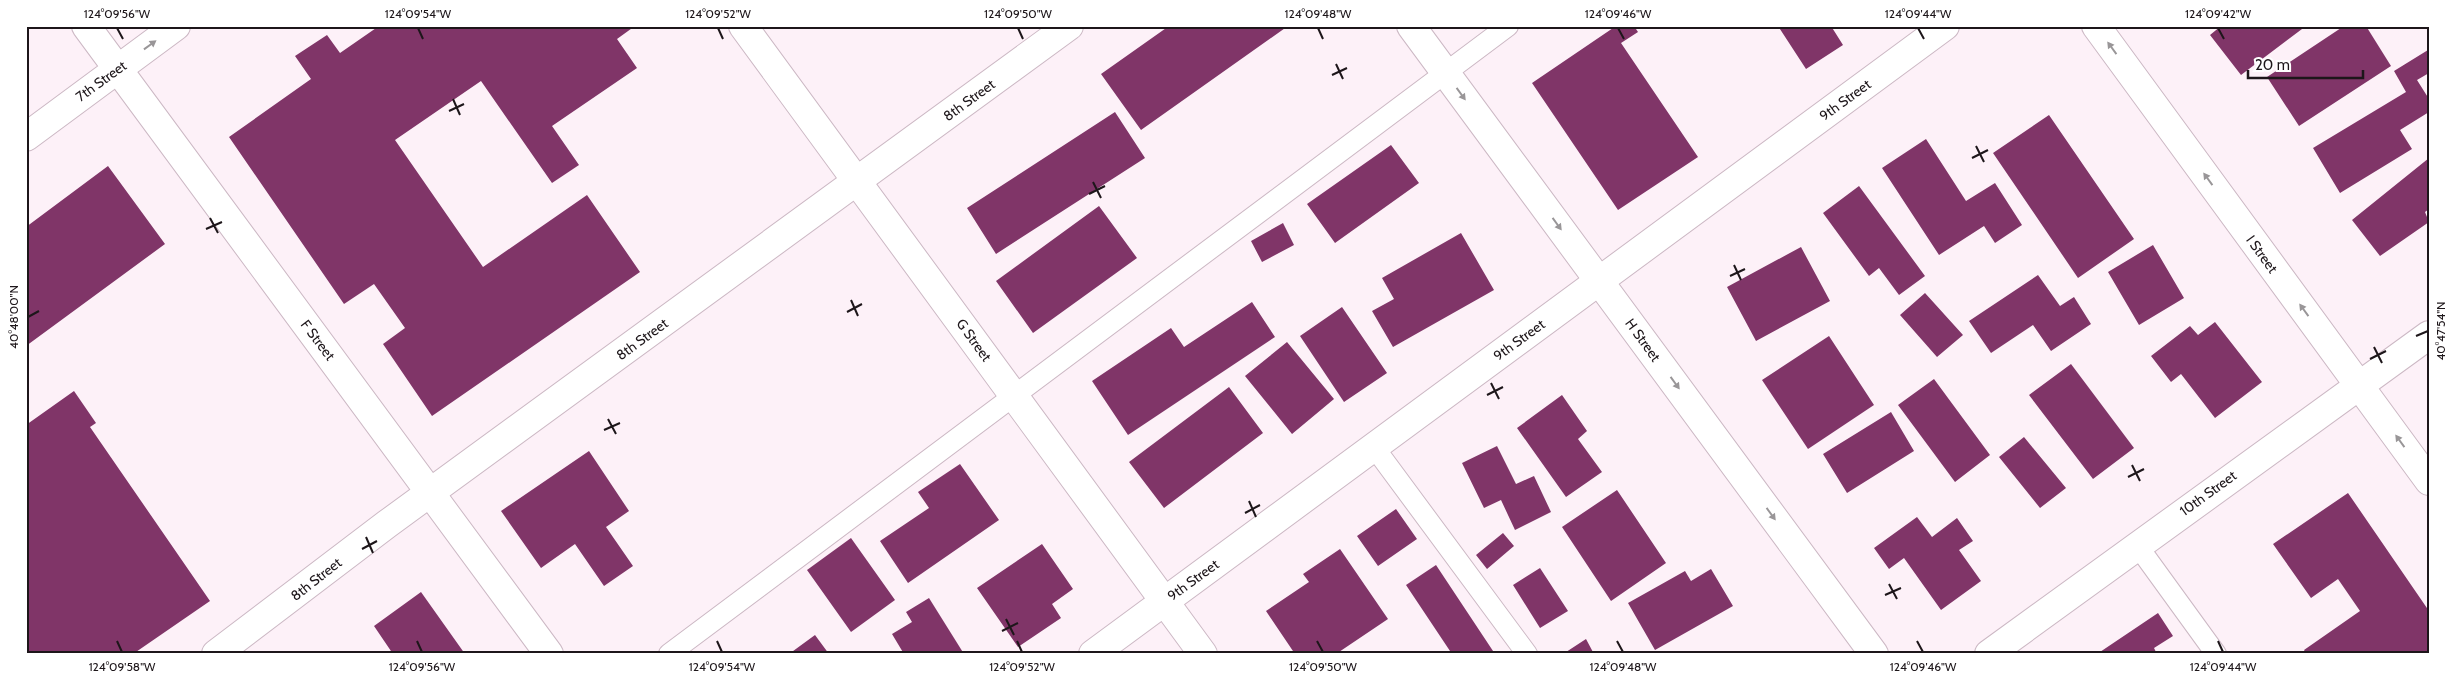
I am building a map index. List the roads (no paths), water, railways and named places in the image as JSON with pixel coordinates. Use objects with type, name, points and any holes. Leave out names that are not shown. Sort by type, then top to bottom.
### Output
[{"type":"street","name":"F Street","points":[[86,26],[549,654]]},
{"type":"street","name":"7th Street","points":[[26,137],[176,26]]},
{"type":"street","name":"G Street","points":[[743,26],[857,179],[1203,654]]},
{"type":"street","name":"8th Street","points":[[216,654],[813,214],[857,179],[1069,26]]},
{"type":"street","name":"H Street","points":[[1411,26],[1874,654]]},
{"type":"street","name":"9th Street","points":[[1093,654],[1945,26]]},
{"type":"street","name":"I Street","points":[[2096,26],[2429,481]]},
{"type":"street","name":"10th Street","points":[[1989,654],[2358,384],[2429,335]]},
{"type":"lane","points":[[669,654],[1508,26]]},
{"type":"lane","points":[[1374,447],[1527,654]]},
{"type":"lane","points":[[2137,545],[2216,654]]}]
